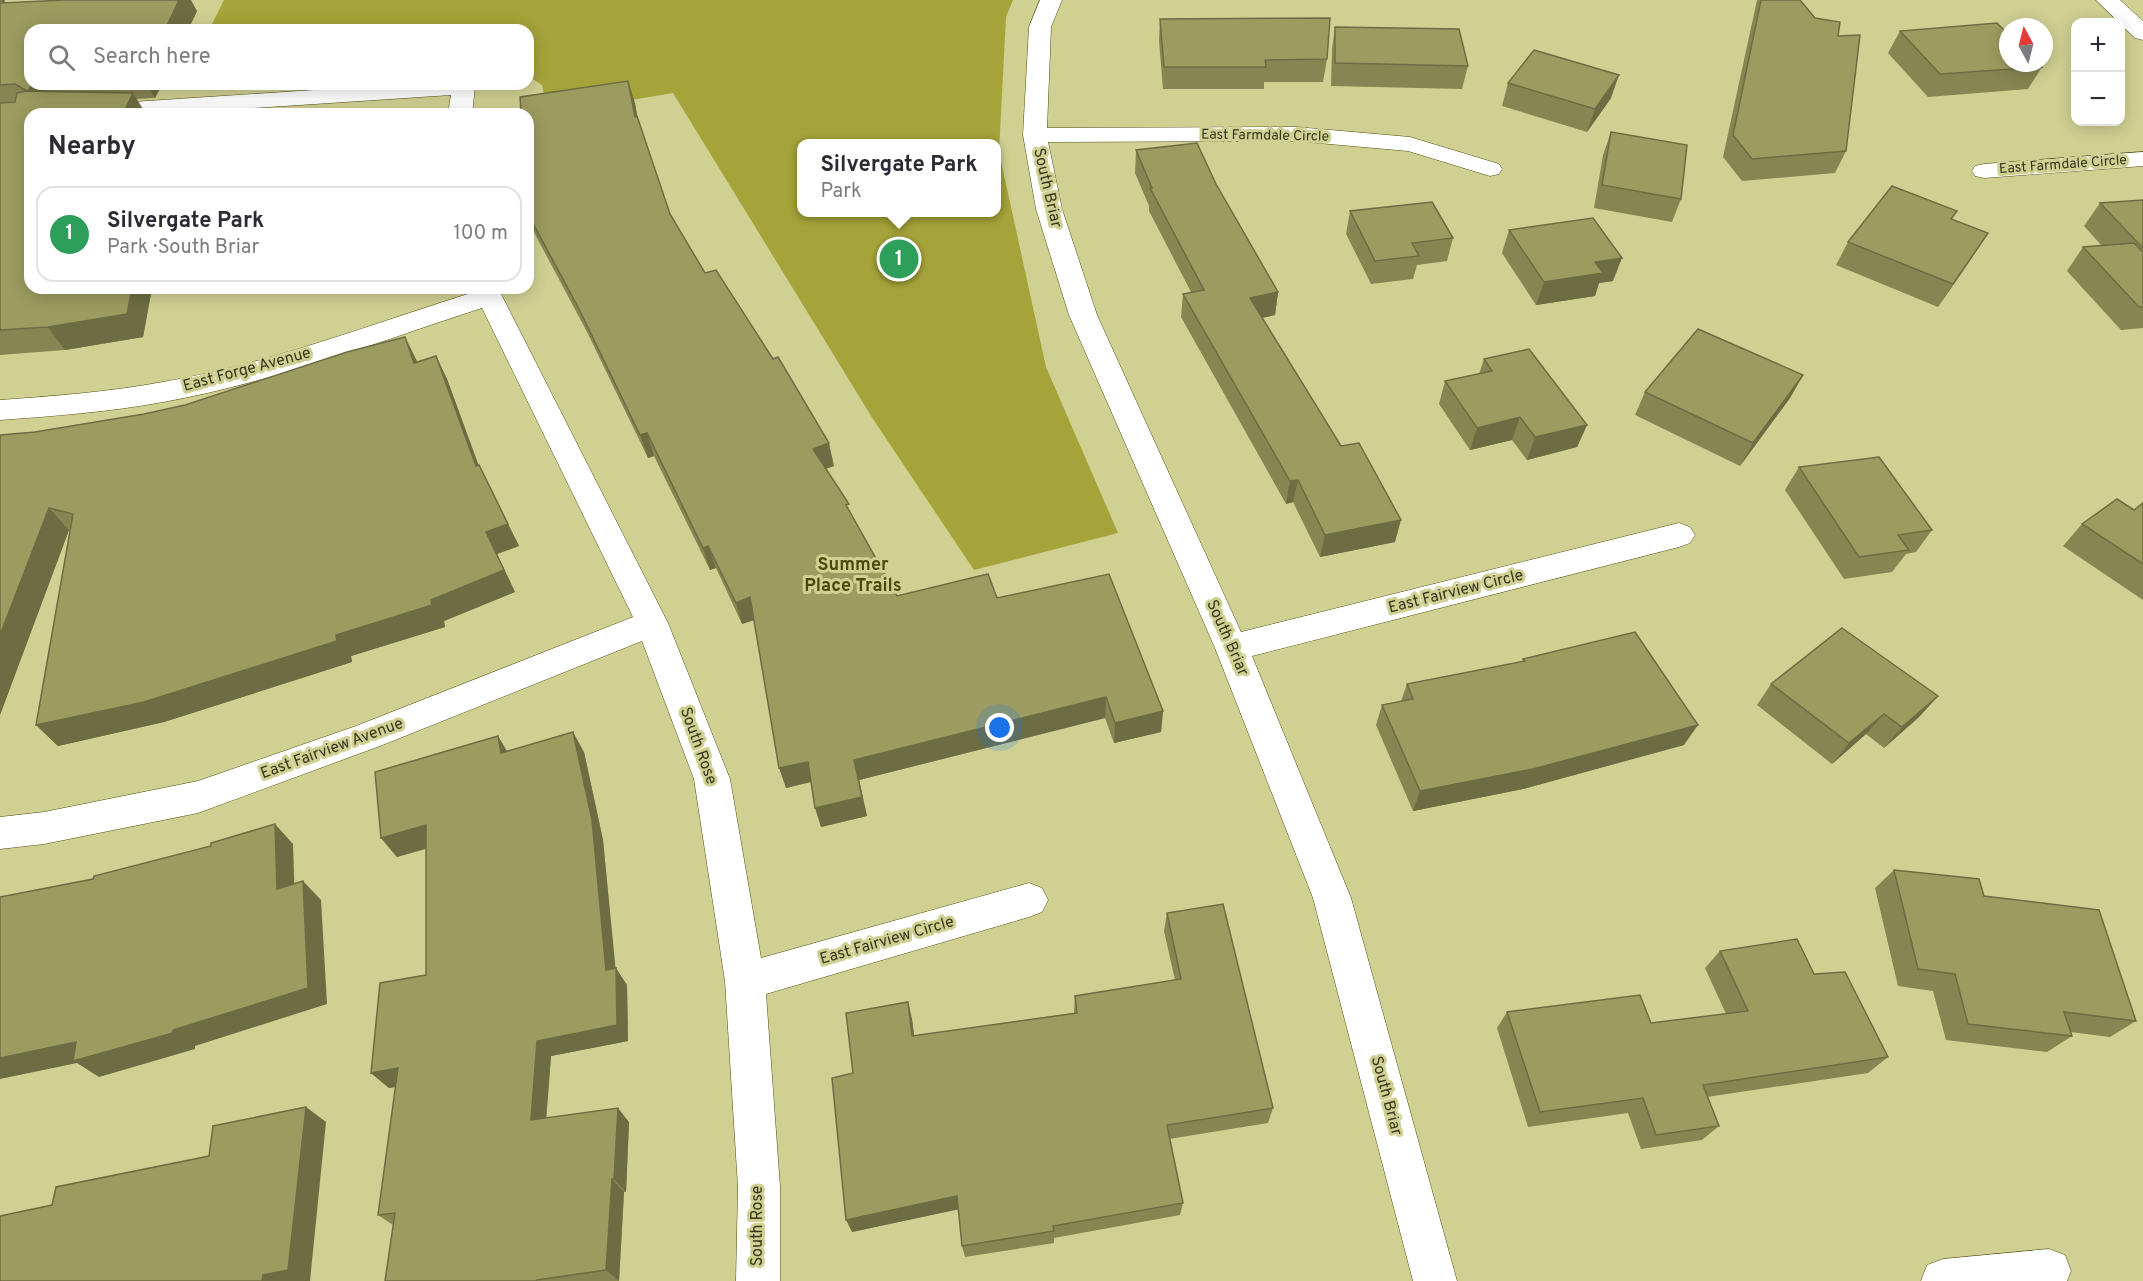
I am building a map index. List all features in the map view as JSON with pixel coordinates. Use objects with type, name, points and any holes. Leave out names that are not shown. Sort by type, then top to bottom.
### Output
[{"type":"street","name":"South Briar","points":[[1051,0],[1040,27],[1035,135],[1049,209],[1083,315],[1232,648],[1332,898],[1435,1281]]},
{"type":"street","points":[[2107,0],[2143,33]]},
{"type":"street","points":[[147,108],[419,90]]},
{"type":"street","points":[[461,108],[464,90]]},
{"type":"street","name":"East Farmdale Circle","points":[[1035,135],[1296,134],[1410,144],[1490,169]]},
{"type":"street","name":"East Farmdale Circle","points":[[1984,171],[2143,159]]},
{"type":"street","name":"East Forge Avenue","points":[[0,410],[78,404],[164,392],[253,371],[481,294]]},
{"type":"street","name":"South Rose","points":[[488,294],[652,623],[712,779],[745,981],[759,1186],[758,1281]]},
{"type":"street","name":"East Fairview Circle","points":[[1232,648],[1680,535]]},
{"type":"street","name":"East Fairview Avenue","points":[[0,833],[44,828],[198,797],[368,736],[652,623]]},
{"type":"street","name":"East Fairview Circle","points":[[745,981],[1029,900]]},
{"type":"street","points":[[1943,1281],[2049,1271]]},
{"type":"shaded area","points":[[224,0],[1013,0],[1006,17],[1000,139],[797,139],[797,217],[1001,217],[1001,161],[1046,367],[1118,533],[974,570],[873,419],[673,93],[548,114],[542,85],[534,80],[534,24],[212,24]]},
{"type":"building","points":[[4,0],[2,3],[64,0],[179,0],[168,24],[24,24],[24,89],[15,84],[0,85],[0,1]]},
{"type":"building","points":[[1761,0],[1800,0],[1815,18],[1840,22],[1838,36],[1860,35],[1846,151],[1752,159],[1733,135]]},
{"type":"building","points":[[1330,18],[1327,59],[1265,60],[1266,67],[1164,67],[1160,19]]},
{"type":"building","points":[[1997,23],[1999,25],[1999,70],[1940,74],[1900,31]]},
{"type":"building","points":[[1335,27],[1459,29],[1468,66],[1335,63]]},
{"type":"building","points":[[1534,50],[1619,75],[1595,109],[1508,83]]},
{"type":"building","points":[[628,81],[635,117],[637,116],[670,214],[705,273],[716,270],[773,359],[778,357],[829,443],[813,449],[849,504],[846,505],[897,596],[988,574],[997,598],[1109,574],[1163,711],[1115,723],[1106,697],[854,760],[862,797],[815,808],[808,762],[779,768],[750,597],[736,603],[708,546],[703,548],[647,433],[640,435],[579,309],[534,225],[534,108],[521,108],[520,97]]},
{"type":"building","points":[[25,90],[133,93],[126,108],[24,108],[24,294],[131,294],[127,314],[48,327],[0,330],[0,103],[15,102],[17,93],[27,91]]},
{"type":"building","points":[[1611,132],[1687,145],[1681,199],[1602,185]]},
{"type":"building","points":[[1197,143],[1216,184],[1278,292],[1250,298],[1341,446],[1359,443],[1401,520],[1325,535],[1298,480],[1290,481],[1183,294],[1204,290],[1150,188],[1152,188],[1136,150]]},
{"type":"building","points":[[1892,186],[1957,211],[1951,219],[1988,233],[1953,284],[1848,242]]},
{"type":"building","points":[[2143,200],[2143,248],[2100,203]]},
{"type":"building","points":[[1432,202],[1453,238],[1412,243],[1419,256],[1375,261],[1350,211]]},
{"type":"building","points":[[1593,218],[1622,258],[1595,262],[1603,273],[1544,282],[1509,230]]},
{"type":"building","points":[[2134,243],[2143,252],[2143,307],[2139,307],[2083,247]]},
{"type":"building","points":[[1698,329],[1803,375],[1753,443],[1645,392]]},
{"type":"building","points":[[405,337],[414,363],[436,356],[476,466],[479,465],[508,524],[486,532],[504,570],[431,600],[432,605],[336,635],[337,641],[144,702],[36,725],[73,514],[49,508],[0,635],[0,435],[35,432],[185,405],[347,352]]},
{"type":"building","points":[[1529,349],[1587,425],[1535,437],[1520,417],[1477,428],[1445,381],[1492,371],[1484,359]]},
{"type":"building","points":[[1879,457],[1932,530],[1898,535],[1909,550],[1859,557],[1799,467]]},
{"type":"building","points":[[2117,499],[2134,510],[2143,503],[2143,564],[2082,524]]},
{"type":"building","points":[[1842,628],[1938,696],[1902,727],[1884,714],[1849,743],[1771,684]]},
{"type":"building","points":[[1635,632],[1698,725],[1533,769],[1420,791],[1382,705],[1413,699],[1407,684],[1525,661],[1523,659]]},
{"type":"building","points":[[573,732],[592,820],[606,970],[616,968],[617,1025],[537,1041],[531,1120],[618,1108],[606,1270],[536,1281],[385,1281],[395,1213],[378,1215],[398,1068],[371,1073],[380,983],[426,975],[426,825],[381,838],[375,772],[498,736],[501,753]]},
{"type":"building","points":[[275,824],[277,889],[303,881],[308,988],[173,1030],[173,1033],[73,1061],[76,1042],[0,1058],[0,897],[93,879],[94,876],[211,846],[211,843]]},
{"type":"building","points":[[1894,870],[1979,879],[1984,896],[2099,910],[2136,1021],[2064,1012],[2072,1036],[1968,1024],[1955,974],[1918,969]]},
{"type":"building","points":[[1223,904],[1273,1108],[1167,1125],[1183,1203],[1053,1226],[1054,1231],[962,1246],[957,1196],[846,1220],[832,1078],[853,1073],[846,1013],[908,1002],[912,1036],[1077,1013],[1075,996],[1181,979],[1167,913]]},
{"type":"building","points":[[1797,939],[1814,974],[1845,972],[1888,1057],[1703,1085],[1719,1126],[1656,1135],[1643,1098],[1540,1112],[1507,1012],[1640,995],[1651,1023],[1748,1011],[1720,951]]},
{"type":"building","points":[[306,1107],[288,1270],[263,1275],[262,1281],[0,1281],[0,1216],[52,1205],[56,1187],[209,1156],[213,1126]]},
{"type":"place","name":"Silvergate Park","points":[[899,259]]},
{"type":"district","name":"Summer Place Trails","points":[[853,575]]}]
